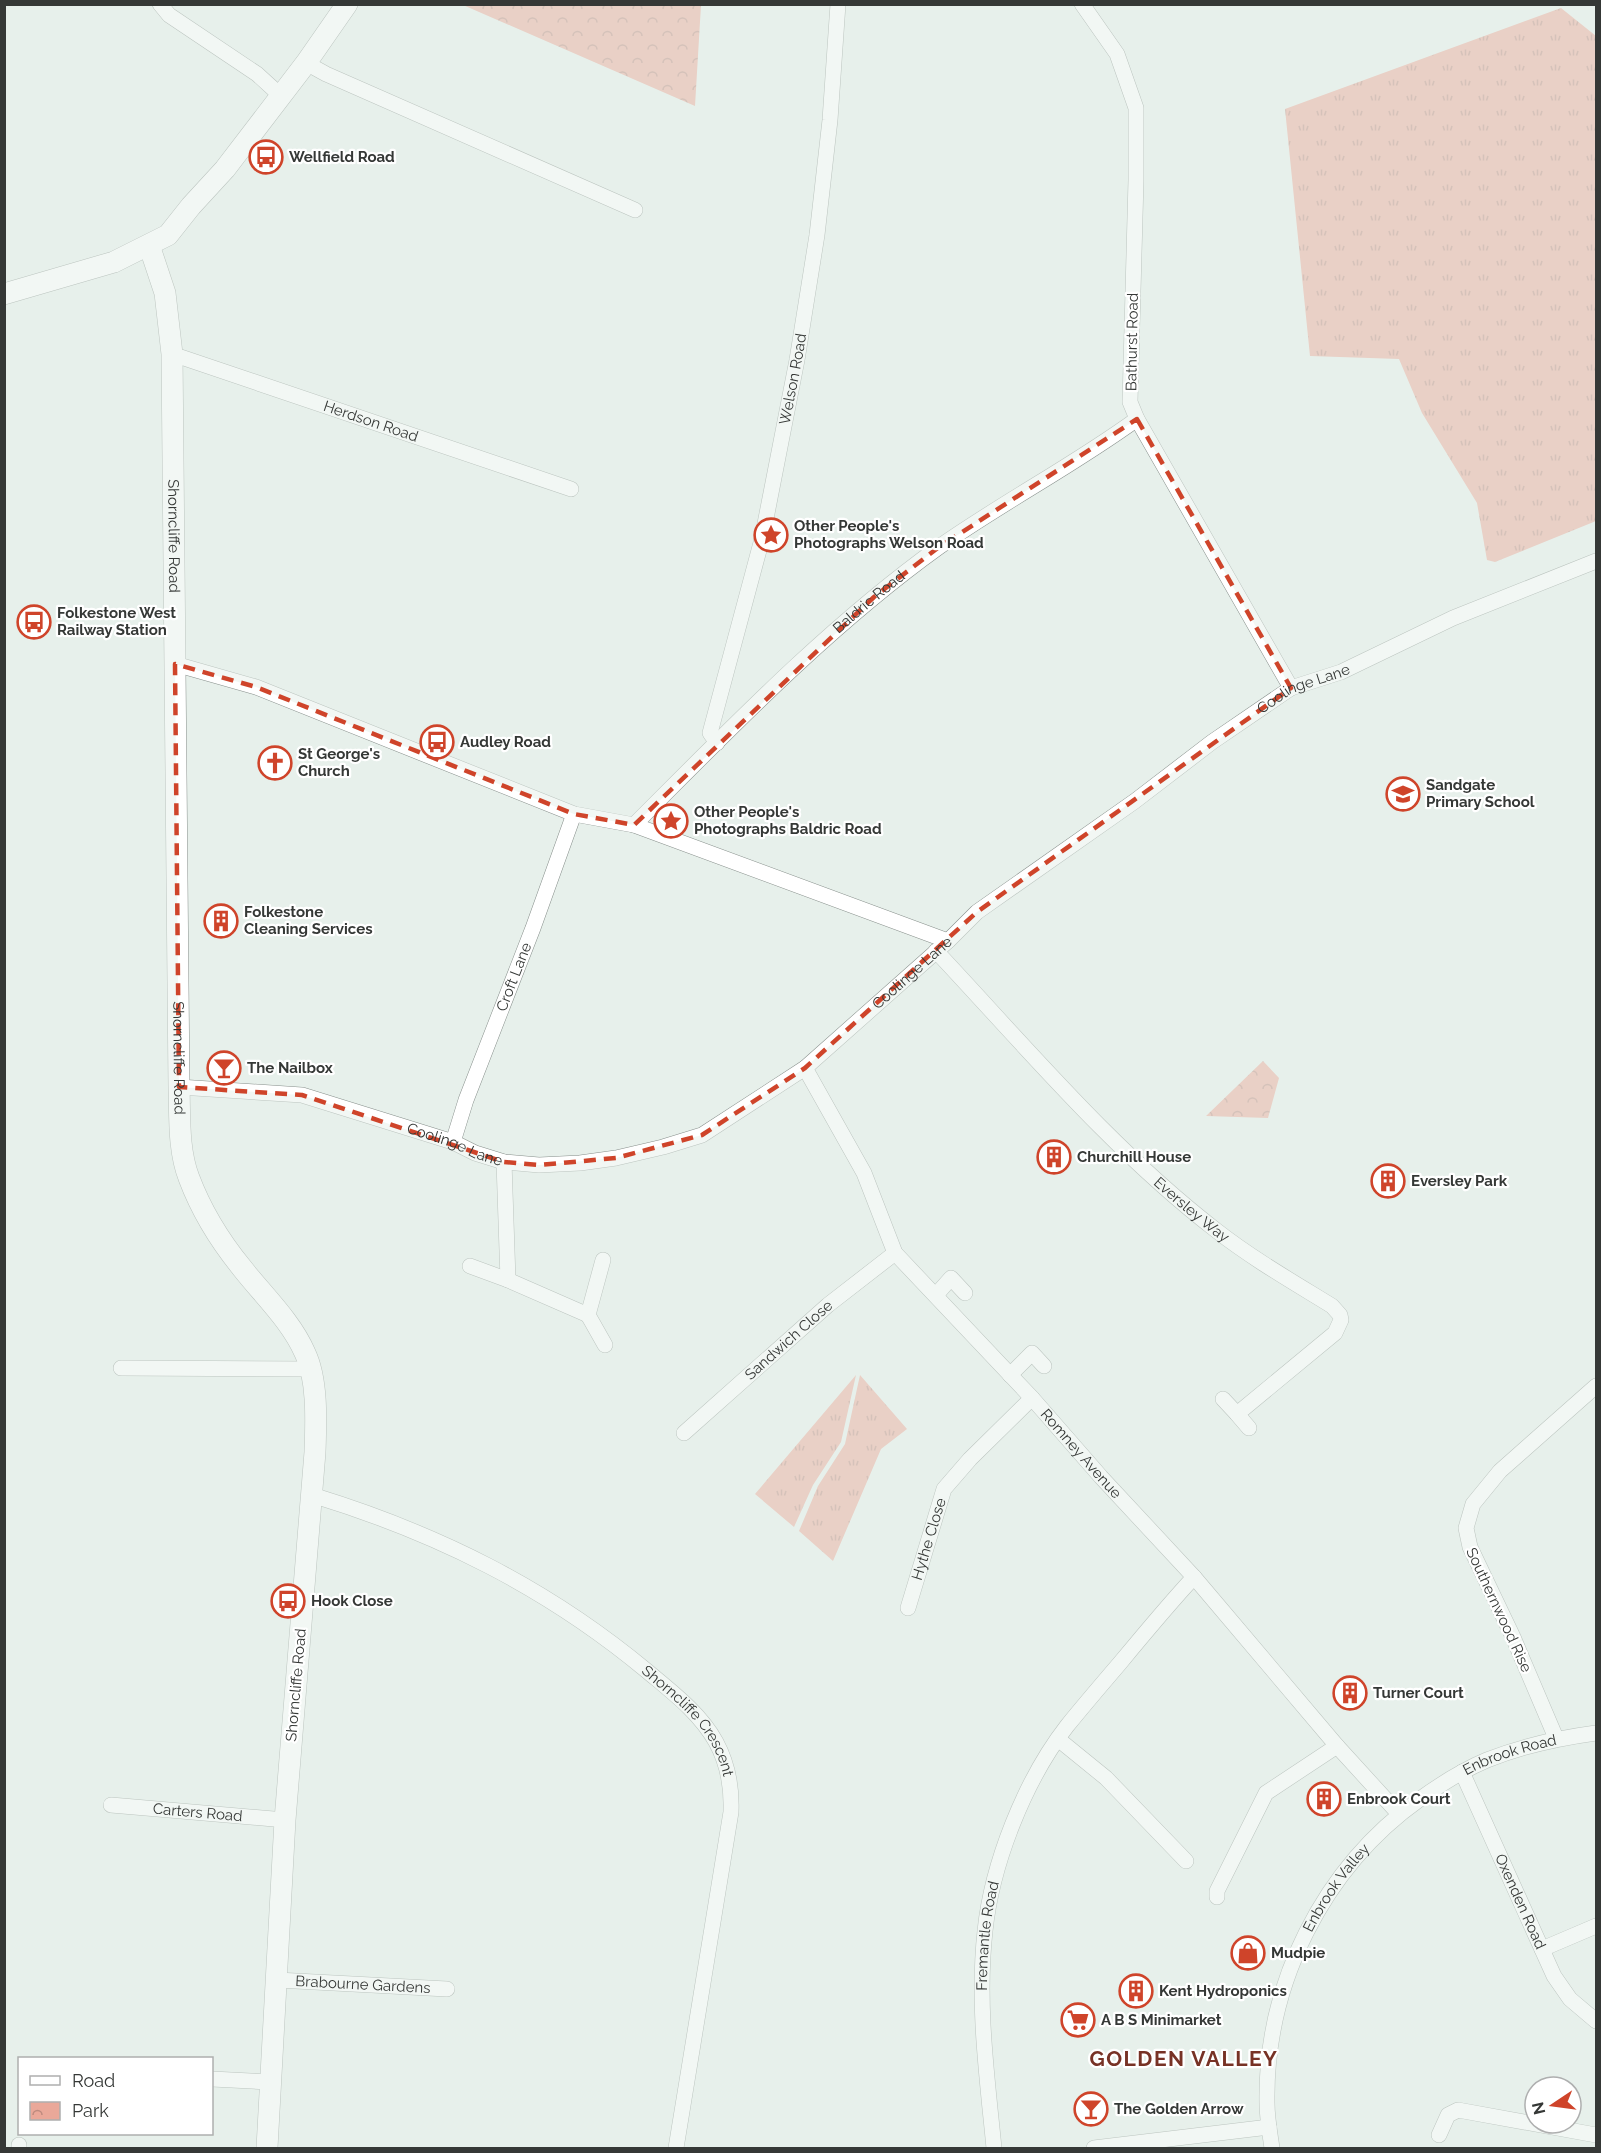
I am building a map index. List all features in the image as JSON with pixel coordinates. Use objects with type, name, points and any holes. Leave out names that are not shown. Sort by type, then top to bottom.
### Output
[{"type":"street","points":[[160,4],[169,15],[257,74],[280,95]]},
{"type":"street","points":[[4,294],[114,262],[168,235],[225,169],[306,63],[346,4]]},
{"type":"street","name":"Welson Road","points":[[717,743],[710,733],[762,539],[797,360],[818,223],[830,120],[838,4]]},
{"type":"street","name":"Bathurst Road","points":[[1082,4],[1117,54],[1136,108],[1130,402],[1137,419],[1291,688]]},
{"type":"street","points":[[306,63],[326,74],[635,210]]},
{"type":"street","name":"Shorncliffe Road","points":[[149,245],[165,293],[172,354],[179,1087],[183,1154],[188,1176],[199,1201],[225,1245],[292,1330],[306,1353],[311,1369],[316,1415],[312,1495],[285,1820],[267,2148]]},
{"type":"street","name":"Herdson Road","points":[[172,354],[572,489]]},
{"type":"street","name":"Baldric Road","points":[[634,825],[717,743],[874,597],[939,547],[1137,419]]},
{"type":"street","name":"Coolinge Lane","points":[[179,1087],[302,1095],[453,1142],[475,1153],[504,1162],[539,1165],[580,1163],[663,1147],[702,1134],[805,1068],[977,912],[1135,801],[1212,742],[1291,688],[1341,672],[1453,618],[1596,561]]},
{"type":"street","points":[[175,664],[256,687],[574,814],[634,825],[942,946]]},
{"type":"street","name":"Croft Lane","points":[[453,1142],[466,1100],[533,928],[574,814]]},
{"type":"street","name":"Eversley Way","points":[[942,946],[1096,1122],[1133,1159],[1218,1232],[1332,1306],[1340,1315],[1341,1320],[1335,1333],[1237,1413]]},
{"type":"street","name":"Romney Avenue","points":[[805,1068],[864,1173],[895,1253],[1032,1398],[1101,1477],[1194,1577],[1337,1746],[1399,1814]]},
{"type":"street","points":[[504,1162],[508,1280]]},
{"type":"street","name":"Sandwich Close","points":[[684,1433],[828,1305],[895,1253]]},
{"type":"street","points":[[588,1315],[603,1260]]},
{"type":"street","points":[[470,1266],[588,1315],[605,1345]]},
{"type":"street","points":[[936,1295],[951,1278],[965,1293]]},
{"type":"street","points":[[1010,1375],[1032,1353],[1044,1366]]},
{"type":"street","points":[[121,1368],[311,1369]]},
{"type":"street","name":"Southernwood Rise","points":[[1556,1738],[1513,1637],[1470,1547],[1466,1528],[1473,1504],[1500,1471],[1596,1386]]},
{"type":"street","name":"Hythe Close","points":[[908,1608],[944,1489],[970,1459],[1032,1398]]},
{"type":"street","points":[[1223,1399],[1249,1428]]},
{"type":"street","name":"Shorncliffe Crescent","points":[[312,1495],[362,1510],[466,1552],[557,1604],[624,1651],[683,1701],[705,1725],[716,1742],[729,1775],[732,1793],[731,1812],[676,2148]]},
{"type":"street","name":"Fremantle Road","points":[[994,2148],[982,2036],[982,1983],[985,1930],[995,1875],[1015,1819],[1030,1786],[1058,1739],[1194,1577]]},
{"type":"street","name":"Enbrook Road","points":[[1399,1814],[1462,1772],[1509,1752],[1556,1738],[1596,1733]]},
{"type":"street","points":[[1058,1739],[1106,1778],[1186,1861]]},
{"type":"street","points":[[1217,1897],[1217,1891],[1266,1792],[1337,1746]]},
{"type":"street","name":"Oxenden Road","points":[[1462,1772],[1554,1976],[1570,1999],[1596,2021]]},
{"type":"street","name":"Carters Road","points":[[111,1805],[285,1820]]},
{"type":"street","name":"Enbrook Valley","points":[[1272,2148],[1267,2104],[1269,2065],[1276,2012],[1297,1951],[1326,1896],[1358,1853],[1399,1814]]},
{"type":"street","points":[[1542,1949],[1596,1926]]},
{"type":"street","name":"Brabourne Gardens","points":[[278,1980],[447,1989]]},
{"type":"street","points":[[213,2079],[270,2082]]},
{"type":"street","points":[[1439,2135],[1448,2115],[1458,2110],[1596,2135]]},
{"type":"street","points":[[1103,2148],[1269,2127]]},
{"type":"highlighted area","points":[[1137,419],[1291,688],[977,912],[805,1068],[702,1135],[616,1158],[539,1165],[504,1162],[302,1095],[179,1087],[175,664],[256,687],[574,814],[634,825],[874,597],[939,547]]},
{"type":"green space","points":[[463,5],[701,5],[695,106]]},
{"type":"green space","points":[[1561,8],[1596,36],[1596,521],[1495,562],[1487,560],[1477,503],[1422,413],[1399,359],[1310,356],[1285,109]]},
{"type":"green space","points":[[1263,1061],[1279,1078],[1268,1118],[1206,1116]]},
{"type":"green space","points":[[856,1375],[841,1442],[813,1485],[794,1527],[755,1494]]},
{"type":"green space","points":[[860,1375],[907,1429],[881,1449],[833,1561],[799,1531],[818,1486],[845,1444]]},
{"type":"place","name":"Wellfield Road","points":[[266,157]]},
{"type":"place","name":"Other People's Photographs Welson Road","points":[[771,535]]},
{"type":"place","name":"Folkestone West Railway Station","points":[[34,622]]},
{"type":"place","name":"Audley Road","points":[[437,742]]},
{"type":"place","name":"St George's Church","points":[[275,763]]},
{"type":"place","name":"Sandgate Primary School","points":[[1403,794]]},
{"type":"place","name":"Other People's Photographs Baldric Road","points":[[671,821]]},
{"type":"place","name":"Folkestone Cleaning Services","points":[[221,921]]},
{"type":"place","name":"The Nailbox","points":[[224,1068]]},
{"type":"place","name":"Churchill House","points":[[1054,1157]]},
{"type":"place","name":"Eversley Park","points":[[1388,1181]]},
{"type":"place","name":"Hook Close","points":[[288,1601]]},
{"type":"place","name":"Turner Court","points":[[1350,1693]]},
{"type":"place","name":"Enbrook Court","points":[[1324,1799]]},
{"type":"place","name":"Mudpie","points":[[1248,1953]]},
{"type":"place","name":"Kent Hydroponics","points":[[1136,1991]]},
{"type":"place","name":"A B S Minimarket","points":[[1078,2020]]},
{"type":"place","name":"The Golden Arrow","points":[[1091,2109]]},
{"type":"district","name":"GOLDEN VALLEY","points":[[1184,2058]]}]
